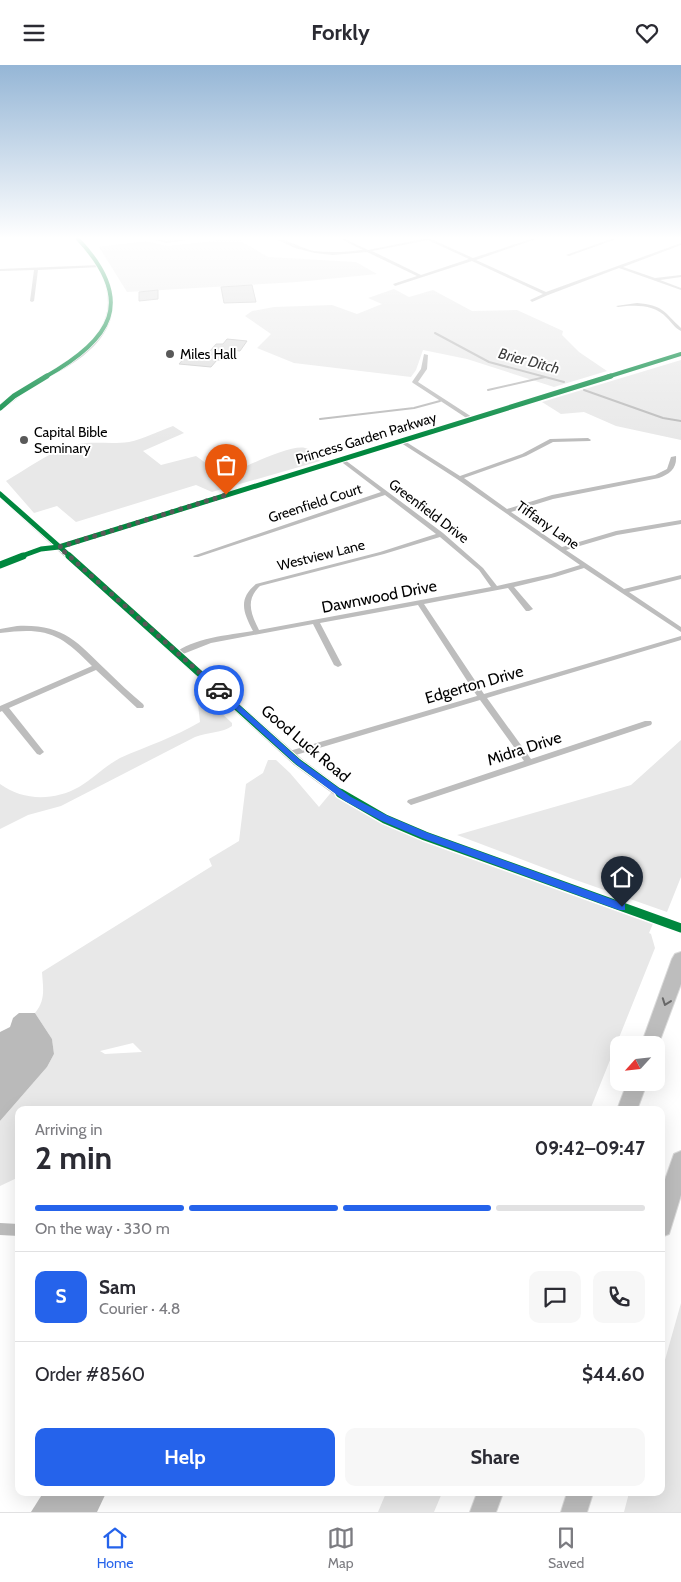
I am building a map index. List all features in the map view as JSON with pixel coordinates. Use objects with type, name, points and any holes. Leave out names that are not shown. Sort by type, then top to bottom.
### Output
[{"type":"highway","points":[[653,1036],[681,959]]},
{"type":"highway","points":[[628,1106],[634,1091]]},
{"type":"highway","points":[[665,1213],[681,1161]]},
{"type":"highway","points":[[483,1512],[489,1496]]},
{"type":"highway","points":[[574,1512],[579,1496]]},
{"type":"main road","points":[[0,408],[26,387],[82,354],[102,334],[107,322],[109,307]]},
{"type":"main road","name":"Good Luck Road","points":[[0,494],[289,754],[348,799],[397,824],[681,928]]},
{"type":"street","points":[[651,307],[664,312],[681,329]]},
{"type":"street","name":"Princess Garden Parkway","points":[[59,547],[681,354]]},
{"type":"street","points":[[426,355],[424,369],[415,382],[470,418]]},
{"type":"street","points":[[459,478],[524,455],[552,440],[588,440]]},
{"type":"street","name":"Tiffany Lane","points":[[401,441],[459,478],[681,630]]},
{"type":"street","points":[[507,511],[552,497],[657,477],[668,472],[673,465],[674,457]]},
{"type":"street","name":"Greenfield Drive","points":[[341,459],[441,534],[481,569],[495,588]]},
{"type":"street","name":"Greenfield Court","points":[[196,556],[384,493]]},
{"type":"street","points":[[562,549],[616,533],[681,522]]},
{"type":"street","name":"Westview Lane","points":[[257,632],[250,618],[248,597],[250,590],[258,585],[382,553],[441,534]]},
{"type":"street","points":[[0,565],[41,549],[59,547]]},
{"type":"street","points":[[0,573],[59,547]]},
{"type":"street","name":"Dawnwood Drive","points":[[178,654],[203,643],[510,586],[554,576],[585,566]]},
{"type":"street","points":[[624,591],[681,577]]},
{"type":"street","points":[[510,586],[529,609]]},
{"type":"street","points":[[420,603],[482,697],[529,762]]},
{"type":"street","points":[[316,622],[338,665]]},
{"type":"street","points":[[0,631],[27,627],[52,631],[68,638],[140,706]]},
{"type":"street","name":"Edgerton Drive","points":[[289,754],[681,638]]},
{"type":"street","points":[[40,752],[2,709],[98,666]]},
{"type":"street","name":"Midra Drive","points":[[411,802],[648,723]]},
{"type":"street","points":[[0,1229],[15,1230]]},
{"type":"shaded area","points":[[288,307],[336,307],[357,314],[376,307],[464,307],[472,311],[517,310],[563,331],[562,335],[579,352],[607,371],[554,387],[467,359],[423,350],[416,370],[411,377],[294,363],[257,348],[271,334],[245,316],[252,311]]},
{"type":"shaded area","points":[[681,360],[681,440],[616,426],[584,412],[561,414],[542,402]]},
{"type":"shaded area","points":[[173,426],[184,433],[143,451],[161,465],[196,456],[224,476],[277,453],[298,448],[310,450],[316,454],[320,461],[212,492],[196,485],[76,522],[57,506],[34,513],[6,481],[45,457],[71,446],[85,443],[129,442]]},
{"type":"shaded area","points":[[201,698],[207,700],[232,723],[232,726],[224,730],[195,737],[61,806],[28,815],[0,829],[0,784],[9,790],[29,796],[49,797],[69,792],[120,758],[171,737],[200,722],[198,704]]},
{"type":"shaded area","points":[[681,740],[681,877],[667,912],[457,835],[631,785]]},
{"type":"shaded area","points":[[268,760],[276,760],[290,773],[319,807],[334,789],[385,819],[655,919],[649,933],[655,948],[620,1036],[610,1036],[610,1060],[592,1106],[15,1106],[15,1179],[0,1186],[0,1121],[47,1067],[54,1054],[52,1039],[35,1013],[42,999],[42,972],[212,866],[209,859],[239,841],[246,784],[263,773]],"holes":[[[133,1043],[142,1052],[105,1054],[100,1051]]]},
{"type":"shaded area","points":[[19,1013],[35,1013],[52,1039],[54,1054],[47,1067],[0,1121],[0,1032],[10,1027],[13,1018]]},
{"type":"shaded area","points":[[681,1303],[681,1512],[624,1512],[628,1496],[665,1496],[665,1360]]},
{"type":"shaded area","points":[[41,1496],[105,1496],[97,1512],[31,1512]]},
{"type":"shaded area","points":[[385,1496],[441,1496],[434,1512],[378,1512]]},
{"type":"building","name":"Miles Hall","points":[[227,339],[247,341],[240,351],[230,350],[222,360],[217,360],[211,367],[179,364],[187,355],[205,357],[216,344],[223,344]]},
{"type":"waterway","name":"Brier Ditch","points":[[435,333],[489,362],[564,382]]},
{"type":"waterway","points":[[488,390],[545,377]]},
{"type":"waterway","name":"Brier Ditch","points":[[584,390],[663,418],[681,421]]},
{"type":"waterway","points":[[320,419],[414,408],[440,401]]},
{"type":"cycle path","points":[[0,408],[30,385],[81,355],[94,343],[105,328],[110,307]]},
{"type":"cycle path","points":[[0,565],[41,549],[59,547],[681,354]]},
{"type":"cycle path","points":[[0,494],[298,762],[348,799],[385,819],[425,836],[681,928]]},
{"type":"way so far","points":[[219,690],[59,547],[226,495]]},
{"type":"place","name":"Miles Hall","points":[[170,354]]},
{"type":"place","name":"Capital Bible Seminary","points":[[24,440]]},
{"type":"route","points":[[219,690],[298,763],[348,799],[385,819],[425,836],[622,907]]}]
